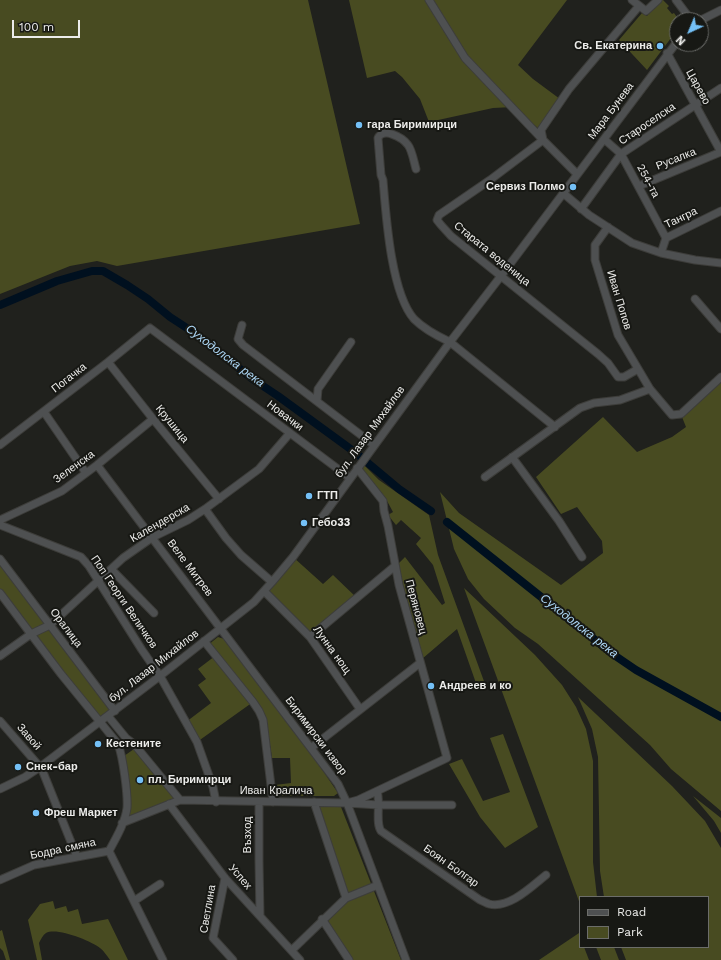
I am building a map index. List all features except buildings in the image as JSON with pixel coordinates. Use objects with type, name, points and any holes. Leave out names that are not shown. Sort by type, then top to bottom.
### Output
[{"type":"street","points":[[429,0],[465,58],[577,174]]},
{"type":"street","points":[[632,0],[646,12],[658,0]]},
{"type":"street","points":[[676,0],[685,12]]},
{"type":"street","points":[[543,140],[541,130],[569,89],[639,6]]},
{"type":"street","points":[[709,16],[721,10]]},
{"type":"street","name":"Царево","points":[[667,53],[721,152]]},
{"type":"street","name":"Мара Бунева","points":[[563,193],[667,53]]},
{"type":"street","name":"Староселска","points":[[581,209],[621,154],[721,88]]},
{"type":"street","points":[[416,169],[408,145],[400,138],[386,132],[379,135],[381,175],[383,180],[392,261],[406,308],[415,319],[432,334],[450,342],[555,427]]},
{"type":"street","name":"254-та","points":[[604,139],[621,154],[666,238]]},
{"type":"street","name":"Старата воденица","points":[[543,140],[490,180],[439,215],[437,220],[451,236],[598,354],[608,363],[618,377],[624,378],[638,369]]},
{"type":"street","name":"Русалка","points":[[639,186],[721,152]]},
{"type":"street","points":[[563,193],[581,209],[632,243],[661,253],[695,260],[721,263]]},
{"type":"street","name":"бул. Лазар Михайлов","points":[[0,789],[25,777],[40,767],[115,711],[254,602],[293,557],[450,342],[502,276],[563,193]]},
{"type":"street","name":"Тангра","points":[[661,253],[666,238],[721,211]]},
{"type":"street","name":"Иван Попов","points":[[608,227],[596,245],[595,260],[618,335],[650,389],[672,414],[681,414],[721,377]]},
{"type":"street","points":[[696,299],[721,329]]},
{"type":"street","points":[[242,325],[238,339],[243,345],[374,445]]},
{"type":"street","name":"Погачка","points":[[0,446],[150,328]]},
{"type":"street","name":"Новачки","points":[[150,328],[350,478]]},
{"type":"street","points":[[317,401],[318,388],[351,342]]},
{"type":"street","name":"Крушица","points":[[108,362],[219,499]]},
{"type":"street","points":[[485,477],[580,408],[594,403],[620,400],[650,389]]},
{"type":"street","points":[[44,412],[86,473]]},
{"type":"street","name":"Зеленска","points":[[0,520],[62,491],[154,419]]},
{"type":"street","name":"Календерска","points":[[0,656],[31,634],[50,625],[123,558],[153,537],[188,520],[259,469],[290,433]]},
{"type":"street","points":[[512,457],[559,521],[582,557]]},
{"type":"street","name":"Веле Митрев","points":[[97,465],[153,537],[220,628]]},
{"type":"street","name":"Перяновец","points":[[358,467],[383,500],[399,585],[447,758]]},
{"type":"street","points":[[205,508],[226,538],[241,555],[272,582]]},
{"type":"street","name":"Поп Георги Величков","points":[[0,525],[81,557],[89,566],[160,676],[197,742],[213,787],[216,802]]},
{"type":"street","name":"Оралица","points":[[0,559],[115,711]]},
{"type":"street","points":[[310,637],[395,566]]},
{"type":"street","points":[[111,569],[154,613]]},
{"type":"street","name":"Лунна нощ","points":[[264,591],[310,637],[360,709]]},
{"type":"street","points":[[0,594],[99,722],[118,744],[121,754],[127,808],[109,851],[163,960]]},
{"type":"street","name":"Биримирски извор","points":[[220,628],[338,784],[347,803],[406,960]]},
{"type":"street","points":[[204,641],[260,711],[264,720],[273,802]]},
{"type":"street","points":[[311,748],[420,663]]},
{"type":"street","points":[[108,716],[126,738],[134,744],[180,800],[122,823]]},
{"type":"street","name":"Завой","points":[[0,722],[40,767],[77,857]]},
{"type":"street","points":[[118,744],[126,738]]},
{"type":"street","name":"Иван Кралича","points":[[347,803],[358,800],[447,758]]},
{"type":"street","name":"Боян Болгар","points":[[377,791],[379,798],[378,826],[381,831],[480,900],[489,904],[513,901],[546,875]]},
{"type":"street","name":"Иван Кралича","points":[[180,800],[216,802],[314,802],[379,806],[452,805]]},
{"type":"street","name":"Възход","points":[[259,802],[260,916]]},
{"type":"street","points":[[314,802],[346,898]]},
{"type":"street","name":"Успех","points":[[169,804],[225,878],[300,960]]},
{"type":"street","name":"Бодра смяна","points":[[0,880],[34,865],[109,851]]},
{"type":"street","name":"Светлина","points":[[225,878],[213,938],[233,960]]},
{"type":"street","points":[[134,901],[160,884]]},
{"type":"street","points":[[292,950],[322,919],[346,898],[378,885]]},
{"type":"street","points":[[322,919],[349,960]]},
{"type":"green space","points":[[0,0],[308,0],[360,224],[117,266],[97,261],[70,266],[0,294]]},
{"type":"green space","points":[[349,0],[567,0],[518,65],[533,79],[560,99],[539,129],[513,107],[493,108],[429,122],[420,99],[402,77],[395,71],[367,78]]},
{"type":"green space","points":[[660,0],[663,0],[669,6],[667,8],[670,12],[669,12],[669,41],[647,70],[619,40],[642,13],[647,16]]},
{"type":"green space","points":[[721,382],[721,811],[671,769],[650,745],[538,644],[515,628],[484,599],[468,579],[454,549],[440,492],[459,513],[561,585],[603,553],[602,541],[577,507],[561,514],[536,477],[603,417],[637,452],[672,437],[686,427],[682,417]]},
{"type":"green space","points":[[364,465],[379,480],[429,515],[438,555],[485,684],[477,686],[457,629],[422,659],[398,564],[405,557],[442,605],[445,603],[433,565],[416,544],[421,538],[401,520],[396,525],[388,515],[393,512],[386,499],[362,469]]},
{"type":"green space","points":[[293,557],[323,584],[333,575],[357,598],[310,637],[264,591]]},
{"type":"green space","points":[[0,559],[115,711],[99,723],[0,593]]},
{"type":"green space","points":[[464,588],[535,655],[562,685],[576,707],[586,729],[593,761],[593,862],[597,896],[579,896],[579,901]]},
{"type":"green space","points":[[218,637],[224,639],[319,765],[338,793],[334,796],[282,796],[282,792],[275,792],[275,785],[291,783],[290,758],[272,758],[266,719],[208,645]]},
{"type":"green space","points":[[215,656],[253,702],[197,742],[186,722],[211,703],[198,685],[206,679],[198,669]]},
{"type":"green space","points":[[578,697],[672,786],[705,821],[721,848],[721,960],[626,960],[621,948],[709,948],[709,896],[604,896],[600,871],[598,757],[592,729]]},
{"type":"green space","points":[[503,734],[538,827],[505,848],[480,817],[449,764],[462,759],[483,801],[510,792],[490,738]]},
{"type":"green space","points":[[134,749],[176,800],[125,820],[124,756]]},
{"type":"green space","points":[[693,796],[721,818],[721,833],[714,821]]},
{"type":"green space","points":[[319,807],[341,807],[401,960],[353,960],[326,919],[349,898]]},
{"type":"green space","points":[[53,901],[55,909],[66,906],[68,912],[78,909],[82,924],[108,919],[128,960],[110,960],[96,945],[66,933],[51,932],[46,933],[39,943],[42,960],[37,960],[28,920],[40,904]]},
{"type":"green space","points":[[2,930],[10,960],[6,960],[3,951],[0,948],[0,931]]},
{"type":"green space","points":[[579,933],[579,948],[584,948],[589,960],[539,960]]},
{"type":"green space","points":[[596,948],[614,948],[619,960],[601,960]]},
{"type":"waterway","name":"Суходолска река","points":[[0,305],[57,281],[92,271],[103,271],[148,299],[254,380],[356,453],[399,489],[431,511]]},
{"type":"waterway","name":"Суходолска река","points":[[447,522],[614,655],[636,670],[721,717]]},
{"type":"place","name":"Св. Екатерина","points":[[660,46]]},
{"type":"place","name":"гара Биримирци","points":[[359,125]]},
{"type":"place","name":"Сервиз Полмо","points":[[573,187]]},
{"type":"place","name":"ГТП","points":[[309,496]]},
{"type":"place","name":"Гебо33","points":[[304,523]]},
{"type":"place","name":"Андреев и ко","points":[[431,686]]},
{"type":"place","name":"Кестените","points":[[98,744]]},
{"type":"place","name":"Снек-бар","points":[[18,767]]},
{"type":"place","name":"пл. Биримирци","points":[[140,780]]},
{"type":"place","name":"Фреш Маркет","points":[[36,813]]}]
